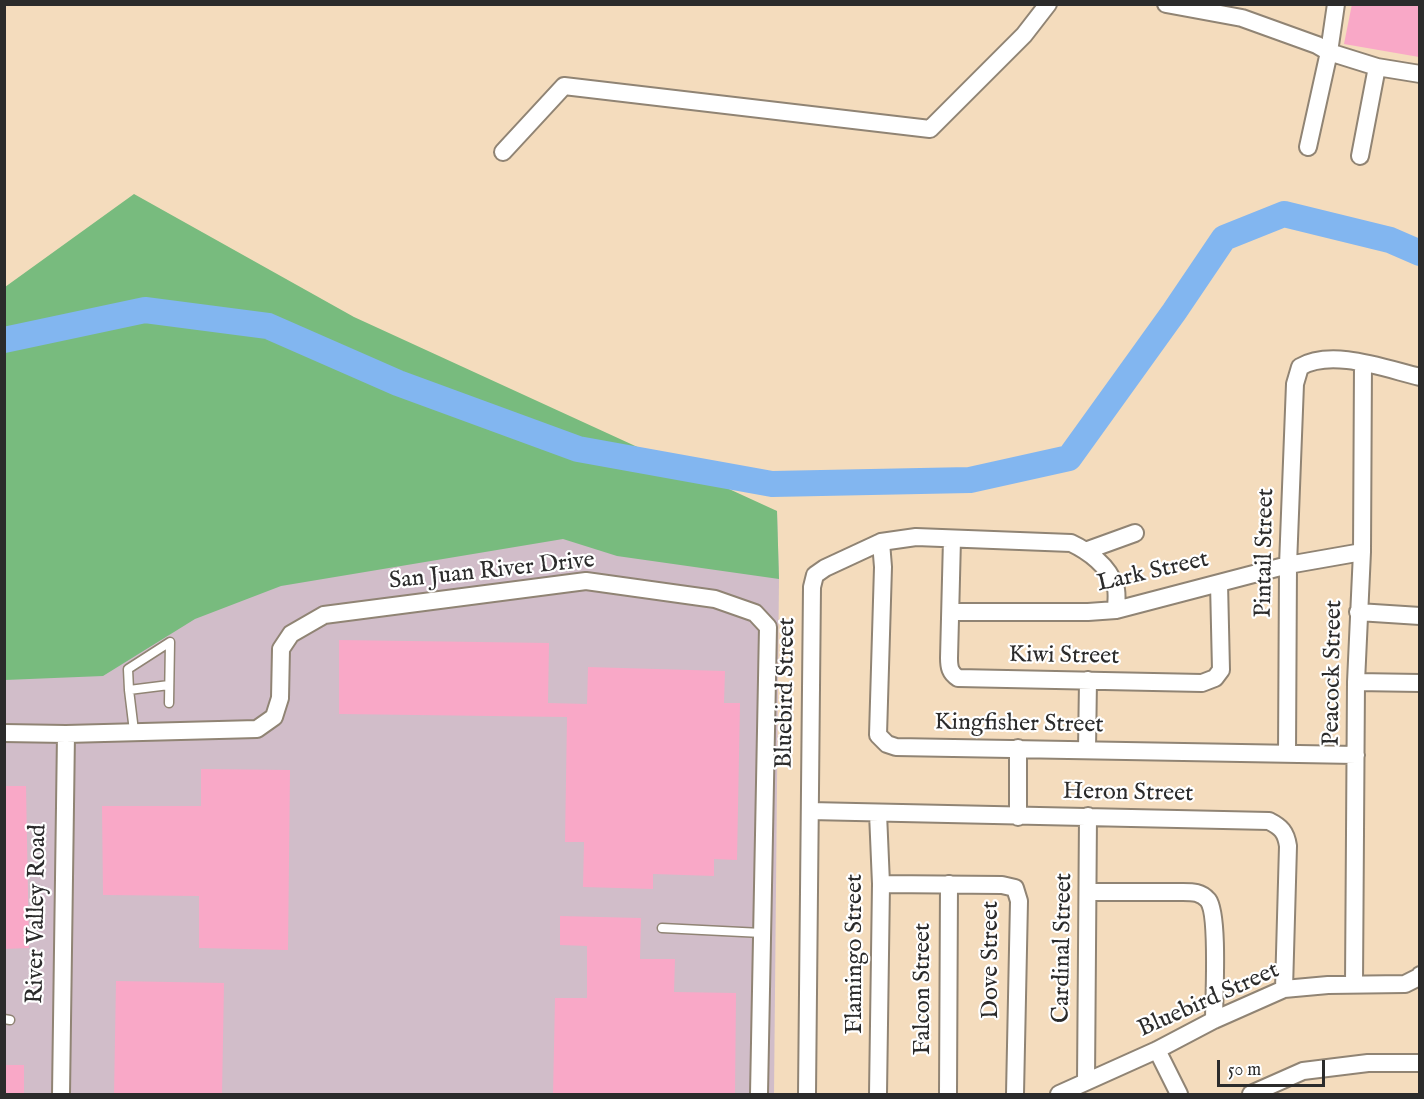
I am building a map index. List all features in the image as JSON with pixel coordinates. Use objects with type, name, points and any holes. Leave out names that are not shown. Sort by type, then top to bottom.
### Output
[{"type":"street","points":[[503,152],[564,86],[930,129],[1024,35],[1048,4]]},
{"type":"street","points":[[1166,4],[1242,18],[1317,45],[1329,52],[1377,67],[1419,74]]},
{"type":"street","points":[[1308,147],[1329,52],[1336,4]]},
{"type":"street","points":[[1360,156],[1377,67]]},
{"type":"street","name":"Pintail Street","points":[[1287,754],[1288,565],[1295,384],[1300,367],[1311,361],[1325,359],[1363,363]]},
{"type":"street","points":[[1363,363],[1419,377]]},
{"type":"street","name":"Peacock Street","points":[[1354,984],[1356,682],[1362,552],[1363,363]]},
{"type":"street","points":[[1116,610],[1116,586],[1088,550],[1136,533]]},
{"type":"street","name":"Bluebird Street","points":[[807,1095],[812,587],[815,575],[825,567],[882,542],[916,537],[1071,543],[1088,550]]},
{"type":"street","name":"Kiwi Street","points":[[952,539],[949,667],[953,675],[958,678],[1202,683],[1215,678],[1221,670],[1219,583]]},
{"type":"street","name":"Kingfisher Street","points":[[882,542],[878,735],[887,744],[896,747],[1356,755]]},
{"type":"street","name":"Lark Street","points":[[952,612],[1116,610],[1288,565],[1362,552]]},
{"type":"street","name":"San Juan River Drive","points":[[4,733],[66,734],[257,729],[274,717],[280,698],[280,649],[291,634],[324,615],[586,580],[715,599],[755,613],[768,627],[759,1095]]},
{"type":"street","points":[[1358,612],[1419,616]]},
{"type":"street","points":[[1087,750],[1088,680]]},
{"type":"street","points":[[1356,682],[1419,683]]},
{"type":"street","name":"River Valley Road","points":[[60,1095],[66,734]]},
{"type":"street","points":[[1018,748],[1018,817]]},
{"type":"street","name":"Heron Street","points":[[810,812],[1269,821],[1280,827],[1286,836],[1288,846],[1284,989]]},
{"type":"street","name":"Flamingo Street","points":[[878,813],[881,884],[878,1095]]},
{"type":"street","name":"Cardinal Street","points":[[1086,1081],[1088,816]]},
{"type":"street","name":"Dove Street","points":[[881,884],[949,884],[1015,888],[1018,894],[1015,1095]]},
{"type":"street","name":"Falcon Street","points":[[948,1095],[949,884]]},
{"type":"street","points":[[1089,892],[1198,892],[1206,898],[1213,916],[1214,1020]]},
{"type":"street","name":"Bluebird Street","points":[[1059,1095],[1284,989],[1354,984],[1406,984],[1419,975]]},
{"type":"street","points":[[1157,1050],[1179,1095]]},
{"type":"street","points":[[1251,1095],[1303,1071],[1368,1063],[1419,1063]]},
{"type":"lane","points":[[134,731],[128,669],[170,642],[169,703]]},
{"type":"lane","points":[[129,690],[169,685]]},
{"type":"lane","points":[[662,928],[762,933]]},
{"type":"shaded area","points":[[305,389],[777,511],[779,579],[774,1094],[5,1094],[4,390]]},
{"type":"green space","points":[[134,194],[354,317],[777,511],[779,579],[617,556],[563,539],[281,586],[195,619],[103,676],[5,680],[5,287]]},
{"type":"building","points":[[1352,4],[1419,4],[1419,57],[1344,44]]},
{"type":"building","points":[[339,640],[549,643],[548,703],[587,704],[588,667],[725,671],[724,703],[740,703],[737,860],[714,859],[714,876],[653,874],[653,889],[583,887],[584,842],[565,842],[567,717],[339,714]]},
{"type":"building","points":[[201,769],[290,770],[288,950],[199,948],[199,896],[103,895],[102,806],[201,806]]},
{"type":"building","points":[[4,786],[26,786],[29,948],[4,949]]},
{"type":"building","points":[[560,916],[641,918],[640,959],[675,959],[674,992],[736,993],[735,1095],[553,1095],[555,998],[587,998],[587,946],[560,945]]},
{"type":"building","points":[[116,981],[224,983],[222,1095],[114,1095]]},
{"type":"building","points":[[4,1065],[24,1065],[24,1095],[4,1095]]},
{"type":"waterway","points":[[4,340],[145,310],[268,326],[398,383],[578,449],[772,484],[970,480],[1069,458],[1224,238],[1284,214],[1390,240],[1420,253]]}]
